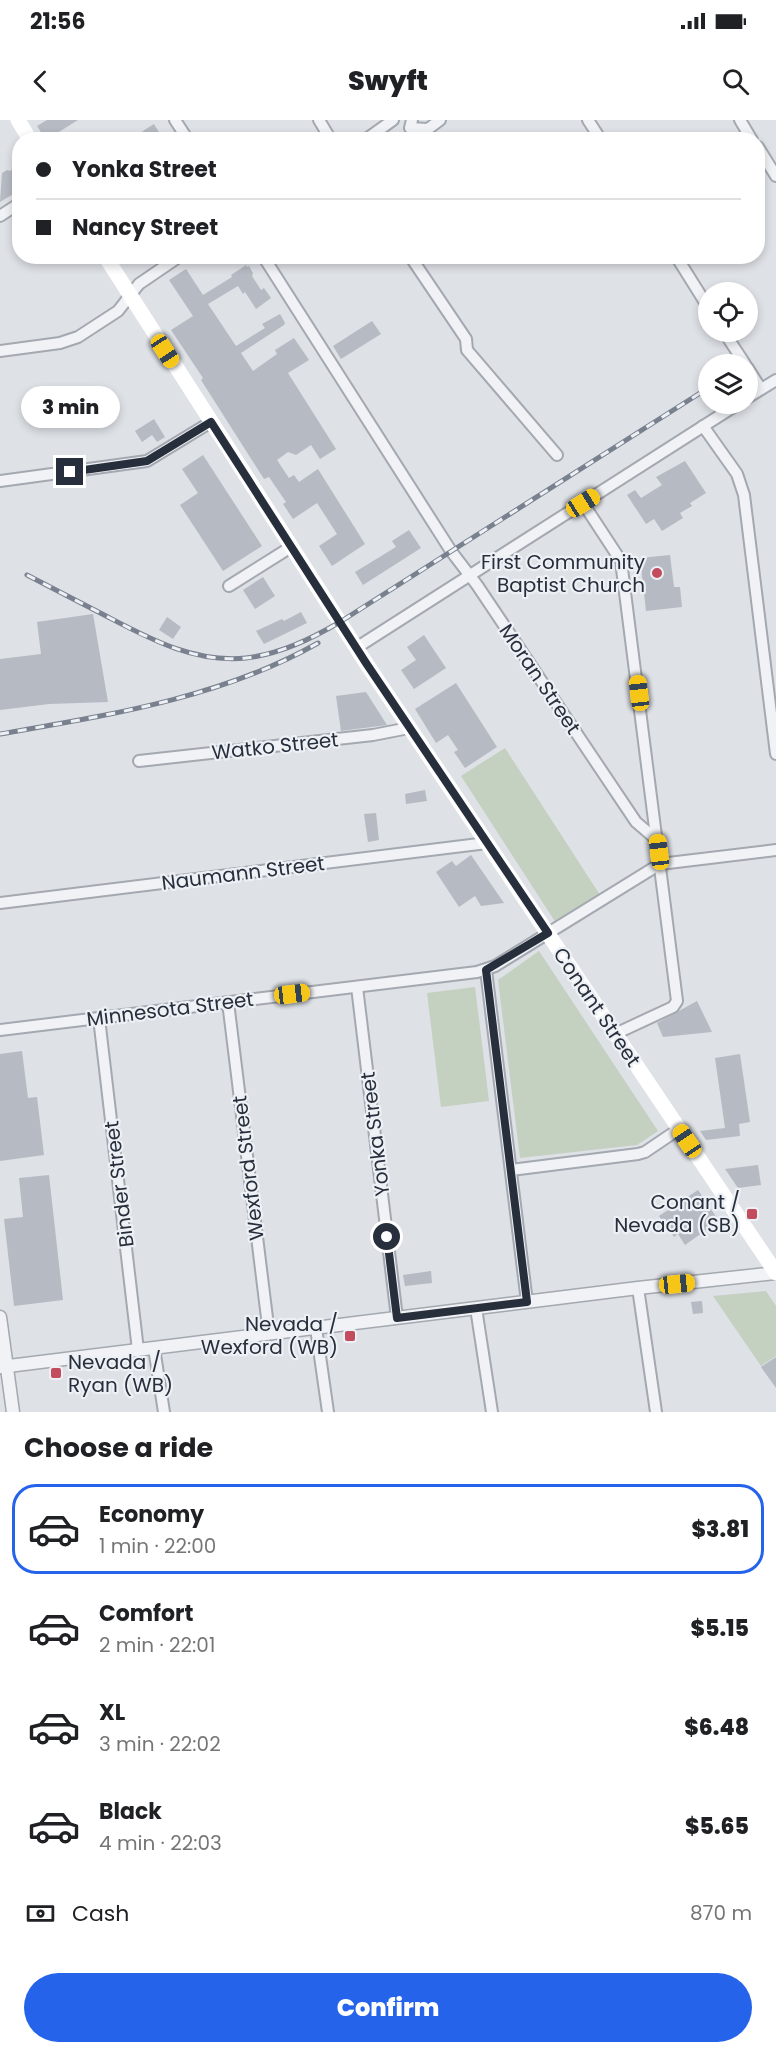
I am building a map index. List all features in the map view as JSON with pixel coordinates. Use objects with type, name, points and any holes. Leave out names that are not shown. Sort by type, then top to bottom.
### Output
[{"type":"main road","name":"Conant Street","points":[[110,264],[356,648],[776,1273]]},
{"type":"street","points":[[376,132],[393,120]]},
{"type":"street","points":[[412,120],[410,128],[428,129],[440,120]]},
{"type":"street","points":[[765,158],[776,176]]},
{"type":"street","points":[[0,351],[70,340],[118,311],[140,284],[169,264]]},
{"type":"street","name":"Moran Street","points":[[268,264],[469,576],[636,822],[657,840]]},
{"type":"street","points":[[415,264],[466,339],[467,350],[557,455]]},
{"type":"street","points":[[681,264],[698,291]]},
{"type":"street","points":[[758,391],[776,380]]},
{"type":"street","points":[[758,384],[761,389]]},
{"type":"street","points":[[356,648],[722,414]]},
{"type":"street","points":[[0,481],[147,461],[211,422]]},
{"type":"street","points":[[703,426],[736,474],[744,495],[776,753]]},
{"type":"street","points":[[583,503],[621,561],[677,1001],[672,1007],[615,1034]]},
{"type":"street","points":[[229,586],[291,547]]},
{"type":"street","name":"Watko Street","points":[[139,761],[373,735],[409,728]]},
{"type":"street","name":"Naumann Street","points":[[0,903],[487,843]]},
{"type":"street","name":"Minnesota Street","points":[[0,1030],[486,970],[660,864],[776,850]]},
{"type":"street","points":[[486,970],[527,1302]]},
{"type":"street","name":"Yonka Street","points":[[357,987],[397,1318]]},
{"type":"street","name":"Wexford Street","points":[[228,1002],[268,1334]]},
{"type":"street","name":"Binder Street","points":[[99,1018],[138,1350]]},
{"type":"street","points":[[511,1170],[639,1154],[679,1129]]},
{"type":"street","points":[[3,1367],[776,1273]]},
{"type":"street","points":[[638,1288],[656,1412]]},
{"type":"street","points":[[476,1308],[492,1412]]},
{"type":"street","points":[[0,1317],[3,1367],[14,1412]]},
{"type":"street","points":[[316,1328],[328,1412]]},
{"type":"street","points":[[154,1348],[164,1412]]},
{"type":"green space","points":[[505,748],[600,895],[556,923],[461,776]]},
{"type":"green space","points":[[539,951],[658,1131],[637,1145],[520,1158],[498,980]]},
{"type":"green space","points":[[475,987],[489,1101],[441,1107],[427,993]]},
{"type":"green space","points":[[766,1291],[776,1306],[776,1356],[761,1366],[713,1296]]},
{"type":"building","points":[[47,120],[78,120],[59,132],[41,132],[37,126]]},
{"type":"building","points":[[154,124],[159,132],[142,132]]},
{"type":"building","points":[[12,170],[12,195],[0,202],[2,173]]},
{"type":"building","points":[[246,265],[249,266],[261,290],[264,288],[271,298],[256,309],[245,292],[243,294],[238,286],[208,304],[236,346],[265,328],[262,324],[280,314],[284,325],[241,353],[253,371],[277,354],[275,350],[294,338],[309,360],[288,373],[336,449],[320,459],[311,445],[296,455],[288,452],[277,460],[289,478],[294,475],[299,482],[318,469],[365,544],[332,566],[319,546],[337,534],[317,503],[293,519],[283,504],[286,502],[269,477],[264,479],[171,330],[193,316],[169,280],[186,269],[203,295],[232,277],[231,275]]},
{"type":"building","points":[[372,321],[381,334],[341,359],[333,346]]},
{"type":"building","points":[[154,419],[165,437],[157,442],[152,435],[142,442],[135,431]]},
{"type":"building","points":[[203,455],[262,546],[223,571],[180,505],[198,493],[182,469]]},
{"type":"building","points":[[685,461],[706,493],[690,503],[692,506],[680,513],[683,518],[662,531],[654,519],[646,524],[627,495],[635,490],[641,498],[662,485],[656,477]]},
{"type":"building","points":[[409,530],[421,548],[363,585],[355,572],[396,547],[392,541]]},
{"type":"building","name":"First Community Baptist Church","points":[[670,555],[674,587],[680,587],[682,607],[646,611],[640,558]]},
{"type":"building","points":[[263,577],[275,596],[255,609],[243,590]]},
{"type":"building","points":[[301,612],[307,623],[264,644],[256,631]]},
{"type":"building","points":[[93,614],[108,702],[49,704],[0,710],[0,659],[41,654],[37,622]]},
{"type":"building","points":[[167,617],[181,627],[173,639],[159,630]]},
{"type":"building","points":[[424,635],[446,668],[414,689],[401,670],[416,660],[407,647]]},
{"type":"building","points":[[456,683],[497,747],[465,768],[454,752],[458,750],[448,735],[436,743],[415,709]]},
{"type":"building","points":[[366,692],[387,725],[341,731],[336,696]]},
{"type":"building","points":[[425,790],[427,801],[406,804],[405,794]]},
{"type":"building","points":[[376,813],[379,840],[368,842],[364,814]]},
{"type":"building","points":[[471,855],[504,903],[481,906],[475,896],[459,907],[436,872],[452,861],[456,866]]},
{"type":"building","points":[[697,1001],[712,1032],[663,1037],[657,1023]]},
{"type":"building","points":[[22,1051],[28,1098],[37,1097],[44,1155],[0,1161],[0,1054]]},
{"type":"building","points":[[740,1054],[750,1122],[739,1124],[740,1136],[706,1140],[700,1131],[725,1128],[715,1058]]},
{"type":"building","points":[[758,1165],[761,1185],[738,1188],[725,1169]]},
{"type":"building","points":[[49,1175],[63,1300],[14,1306],[4,1219],[23,1217],[19,1178]]},
{"type":"building","points":[[698,1190],[719,1221],[685,1245],[678,1234],[674,1237],[659,1216]]},
{"type":"building","points":[[431,1271],[432,1283],[405,1286],[403,1275]]},
{"type":"building","points":[[702,1301],[703,1313],[693,1314],[691,1302]]},
{"type":"building","points":[[776,1357],[776,1388],[761,1367]]},
{"type":"railway","points":[[27,575],[141,634],[174,648],[227,659],[271,653],[306,640],[340,622],[698,394]]},
{"type":"railway","points":[[0,734],[82,720],[203,691],[243,678],[318,643]]},
{"type":"place","name":"First Community Baptist Church","points":[[657,573]]},
{"type":"place","name":"Conant / Nevada (SB)","points":[[752,1214]]},
{"type":"place","name":"Nevada / Wexford (WB)","points":[[350,1336]]},
{"type":"place","name":"Nevada / Ryan (WB)","points":[[56,1373]]},
{"type":"route","points":[[70,472],[147,461],[211,422],[366,663],[548,933],[486,970],[527,1302],[397,1318],[387,1237]]}]
